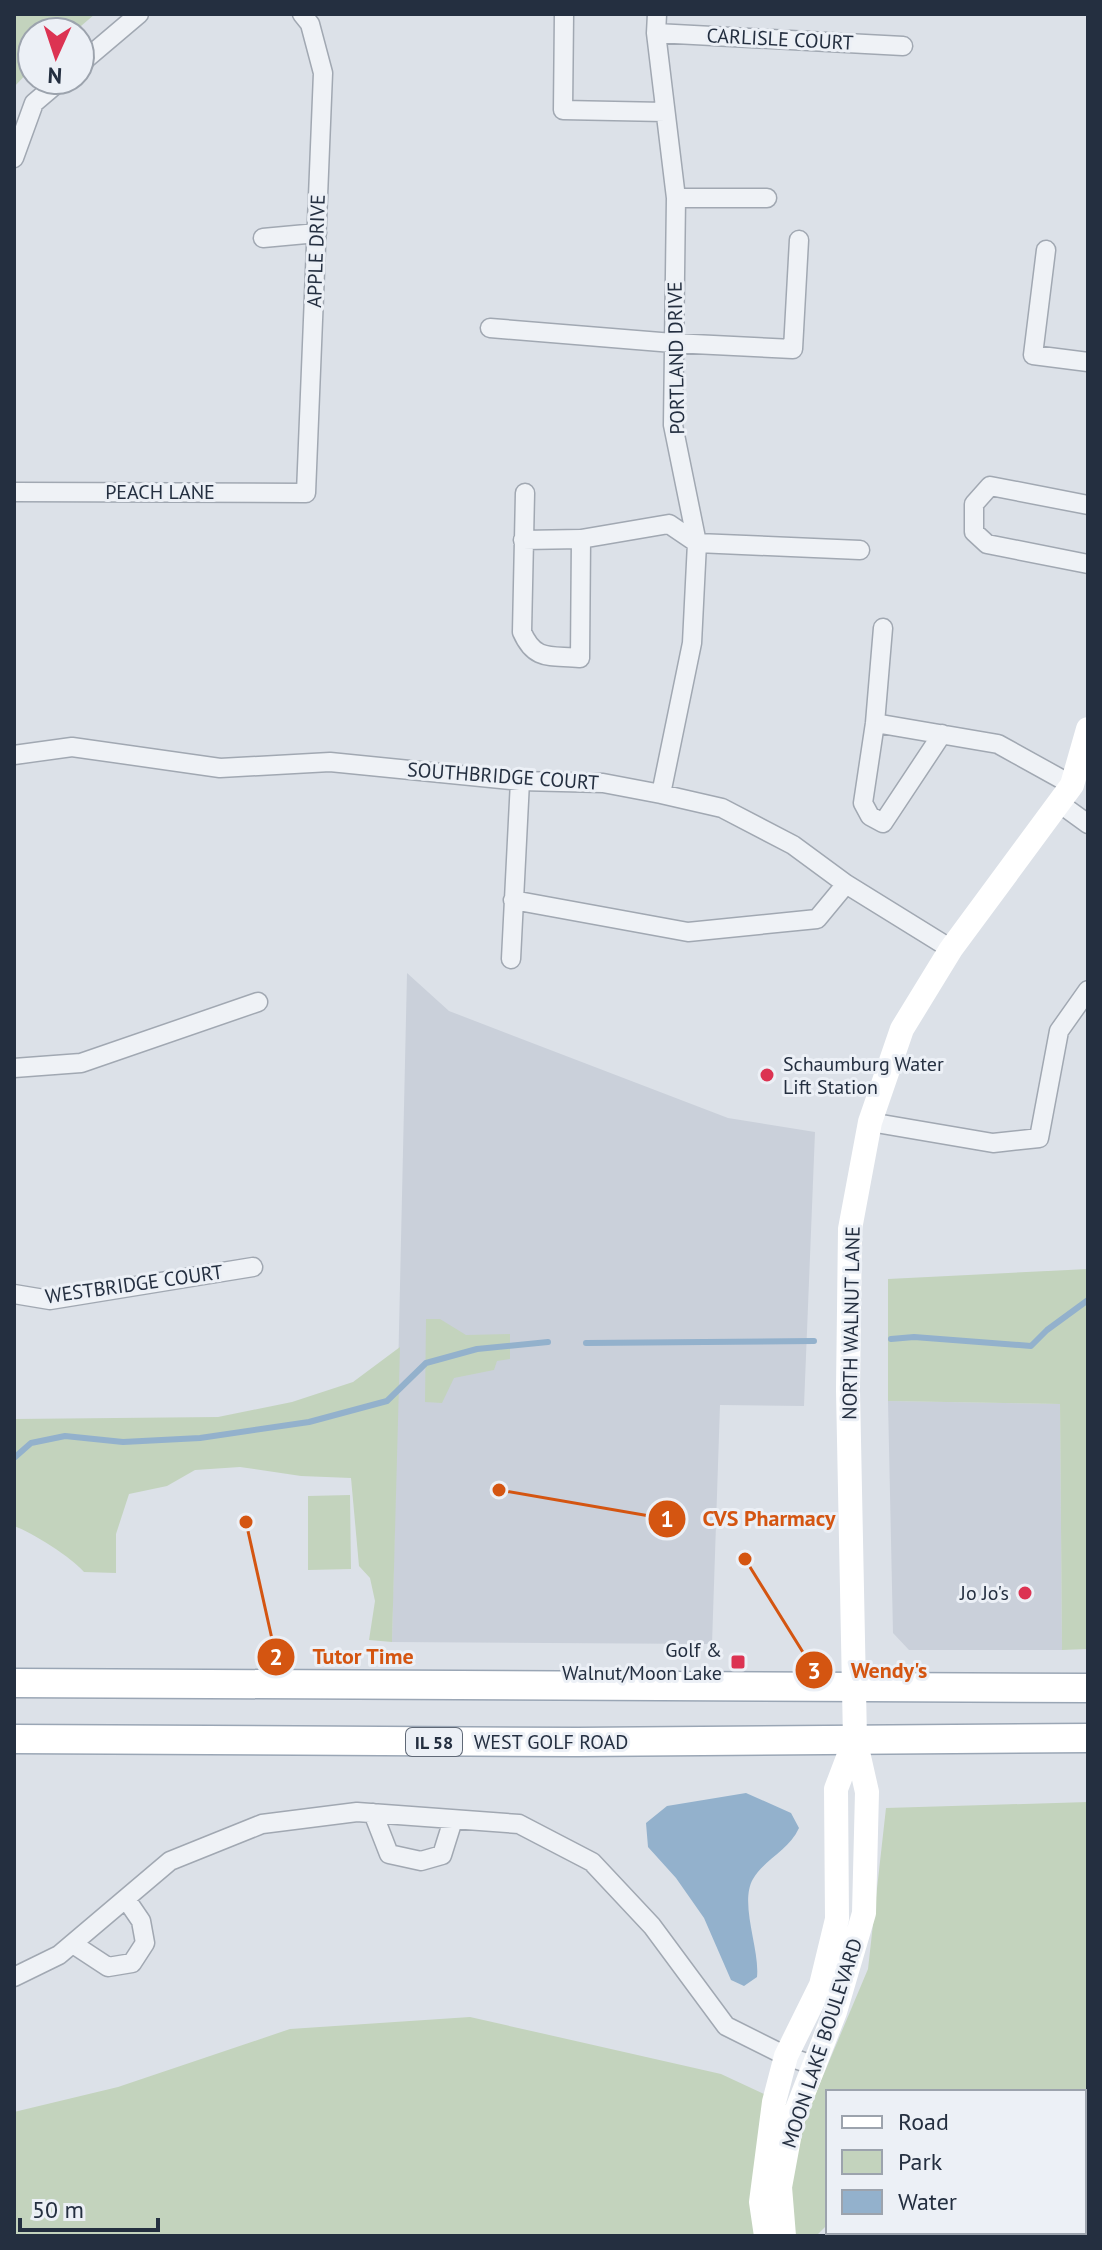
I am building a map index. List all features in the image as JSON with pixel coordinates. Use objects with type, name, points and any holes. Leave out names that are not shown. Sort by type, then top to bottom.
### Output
[{"type":"main road","points":[[14,1683],[1088,1688]]},
{"type":"main road","name":"WEST GOLF ROAD","points":[[14,1739],[562,1742],[1088,1738]]},
{"type":"street","points":[[96,50],[139,14]]},
{"type":"street","name":"APPLE DRIVE","points":[[302,14],[310,24],[323,73],[306,493]]},
{"type":"street","points":[[564,14],[563,110],[665,112]]},
{"type":"street","name":"PORTLAND DRIVE","points":[[657,23],[676,198],[673,425],[697,543],[692,643],[661,794]]},
{"type":"street","name":"CARLISLE COURT","points":[[657,23],[903,46]]},
{"type":"street","points":[[14,158],[34,103],[42,96]]},
{"type":"street","points":[[676,198],[767,198]]},
{"type":"street","points":[[263,238],[317,233]]},
{"type":"street","points":[[490,328],[793,349],[799,240]]},
{"type":"street","points":[[1046,250],[1033,355],[1088,362]]},
{"type":"street","points":[[1088,505],[990,486],[974,504],[974,532],[987,544],[1088,564]]},
{"type":"street","name":"PEACH LANE","points":[[14,492],[306,493]]},
{"type":"street","points":[[525,493],[522,632],[527,644],[538,654],[580,658],[581,539]]},
{"type":"street","points":[[523,540],[581,539],[669,524],[697,543],[860,550]]},
{"type":"street","points":[[883,628],[875,723],[863,803],[870,816],[883,823],[942,734]]},
{"type":"street","points":[[875,723],[998,744],[1065,794],[1088,824]]},
{"type":"street","name":"NORTH WALNUT LANE","points":[[855,1739],[848,1390],[850,1229],[870,1122],[902,1029],[951,949],[1065,794],[1088,729]]},
{"type":"street","name":"SOUTHBRIDGE COURT","points":[[14,755],[72,747],[220,768],[330,762],[520,781],[603,783],[661,794],[722,808],[793,845],[846,884],[951,949]]},
{"type":"street","points":[[511,959],[520,781]]},
{"type":"street","points":[[513,900],[688,932],[817,919],[846,884]]},
{"type":"street","points":[[870,1122],[993,1143],[1039,1138],[1059,1031],[1088,990]]},
{"type":"street","points":[[14,1068],[81,1063],[258,1002]]},
{"type":"street","name":"WESTBRIDGE COURT","points":[[14,1294],[50,1300],[253,1267]]},
{"type":"street","name":"MOON LAKE BOULEVARD","points":[[766,2236],[761,2202],[774,2102],[786,2056],[821,1985],[837,1919],[836,1789],[855,1739]]},
{"type":"street","name":"MOON LAKE BOULEVARD","points":[[784,2236],[780,2187],[792,2122],[835,2012],[864,1913],[867,1792],[855,1739]]},
{"type":"street","points":[[14,1977],[59,1955],[170,1861],[262,1824],[357,1812],[519,1824],[592,1862],[652,1926],[726,2026],[786,2056],[813,2065]]},
{"type":"street","points":[[373,1813],[389,1854],[421,1861],[442,1855],[453,1820]]},
{"type":"street","points":[[73,1944],[108,1967],[132,1963],[145,1943],[141,1921],[126,1899]]},
{"type":"shaded area","points":[[407,973],[449,1011],[728,1118],[815,1132],[804,1406],[720,1405],[712,1644],[392,1642]]},
{"type":"shaded area","points":[[888,1401],[1060,1404],[1062,1650],[909,1650],[893,1633]]},
{"type":"green space","points":[[14,14],[95,14],[16,16],[14,87]]},
{"type":"green space","points":[[1088,1269],[1088,1649],[1062,1650],[1060,1404],[888,1401],[888,1279]]},
{"type":"green space","points":[[426,1319],[440,1319],[466,1335],[510,1334],[510,1359],[497,1361],[494,1370],[454,1378],[442,1403],[425,1402]]},
{"type":"green space","points":[[400,1347],[392,1642],[369,1640],[375,1601],[370,1578],[359,1566],[351,1478],[301,1476],[240,1467],[195,1470],[167,1486],[129,1494],[116,1534],[116,1573],[84,1572],[51,1546],[14,1526],[14,1419],[218,1417],[292,1402],[353,1382]]},
{"type":"green space","points":[[350,1495],[351,1569],[308,1570],[308,1496]]},
{"type":"green space","points":[[1088,1802],[1088,2150],[1086,2090],[826,2090],[826,2226],[816,2236],[14,2236],[14,2112],[118,2087],[290,2029],[470,2017],[721,2074],[807,2114],[868,1969],[886,1808]]},
{"type":"water","points":[[746,1793],[791,1813],[799,1828],[795,1836],[758,1872],[749,1889],[757,1977],[744,1986],[731,1980],[704,1918],[676,1878],[648,1847],[646,1823],[667,1806]]},
{"type":"waterway","points":[[891,1339],[914,1337],[1031,1346],[1047,1330],[1088,1300]]},
{"type":"waterway","points":[[586,1343],[814,1341]]},
{"type":"waterway","points":[[14,1458],[31,1443],[65,1436],[123,1442],[200,1438],[309,1422],[387,1401],[426,1363],[477,1349],[548,1342]]},
{"type":"place","name":"Schaumburg Water Lift Station","points":[[767,1075]]},
{"type":"place","name":"CVS Pharmacy","points":[[499,1490]]},
{"type":"place","name":"Tutor Time","points":[[246,1522]]},
{"type":"place","name":"Wendy's","points":[[745,1559]]},
{"type":"place","name":"Jo Jo's","points":[[1025,1593]]},
{"type":"place","name":"Golf & Walnut/Moon Lake","points":[[738,1662]]}]
